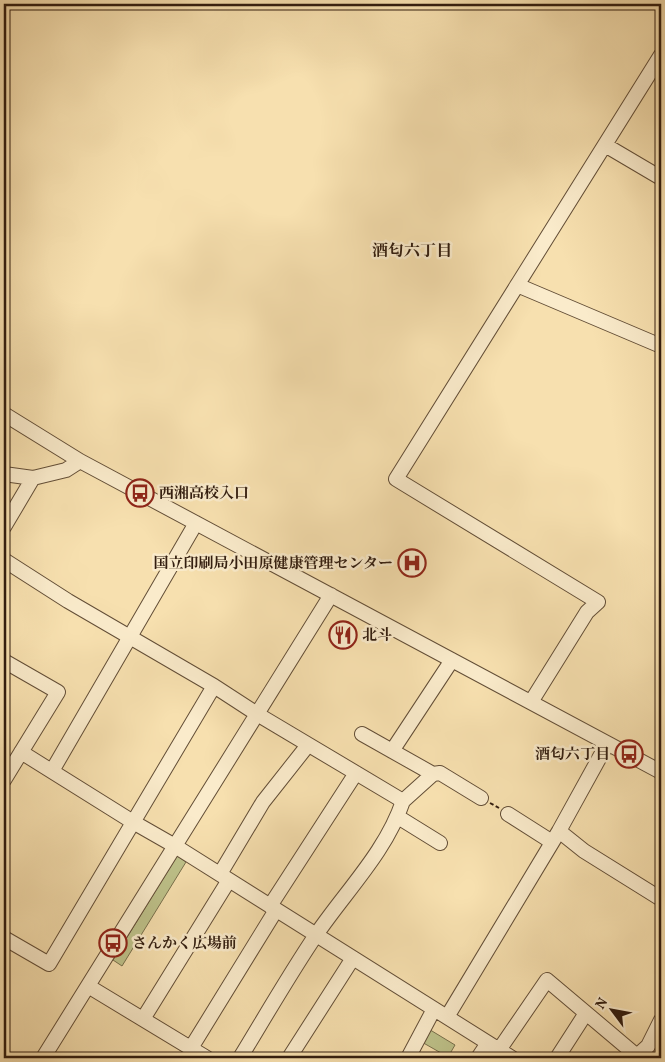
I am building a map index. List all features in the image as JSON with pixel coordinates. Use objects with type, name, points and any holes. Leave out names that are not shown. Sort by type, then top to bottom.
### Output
[{"type":"street","points":[[534,704],[594,616],[598,602],[396,479],[661,55]]},
{"type":"street","points":[[605,145],[661,178]]},
{"type":"street","points":[[517,286],[661,346]]},
{"type":"street","points":[[5,416],[80,461],[661,772]]},
{"type":"street","points":[[4,474],[33,478],[66,470],[80,461]]},
{"type":"street","points":[[4,527],[33,478]]},
{"type":"street","points":[[52,771],[196,523]]},
{"type":"street","points":[[4,560],[403,802]]},
{"type":"street","points":[[42,1058],[331,595]]},
{"type":"street","points":[[392,751],[452,660]]},
{"type":"street","points":[[4,661],[58,692],[4,780]]},
{"type":"street","points":[[4,938],[49,964],[214,686]]},
{"type":"street","points":[[362,734],[433,774]]},
{"type":"street","points":[[447,1017],[556,836],[607,744]]},
{"type":"street","points":[[143,1019],[224,877],[264,802],[308,745]]},
{"type":"street","points":[[21,752],[175,846],[512,1058]]},
{"type":"street","points":[[190,1048],[356,773]]},
{"type":"street","points":[[240,1058],[316,935],[382,846],[398,817],[403,802],[433,774],[440,773],[481,798]]},
{"type":"street","points":[[508,814],[556,836],[661,899]]},
{"type":"street","points":[[398,817],[440,843]]},
{"type":"street","points":[[289,1058],[353,958]]},
{"type":"street","points":[[478,1058],[494,1047],[547,980],[637,1057],[648,1046],[661,1020]]},
{"type":"street","points":[[88,986],[207,1058]]},
{"type":"street","points":[[408,1058],[434,1009]]},
{"type":"street","points":[[557,1058],[586,1013]]},
{"type":"path","points":[[481,798],[508,814]]},
{"type":"green space","points":[[177,856],[186,862],[122,966],[113,960]]},
{"type":"green space","points":[[427,1028],[455,1045],[448,1057],[420,1041]]},
{"type":"place","name":"西湘高校入口","points":[[140,493]]},
{"type":"place","name":"国立印刷局小田原健康管理センター","points":[[412,563]]},
{"type":"place","name":"北斗","points":[[343,635]]},
{"type":"place","name":"酒匂六丁目","points":[[629,754]]},
{"type":"place","name":"さんかく広場前","points":[[113,943]]},
{"type":"district","name":"酒匂六丁目","points":[[412,250]]}]
